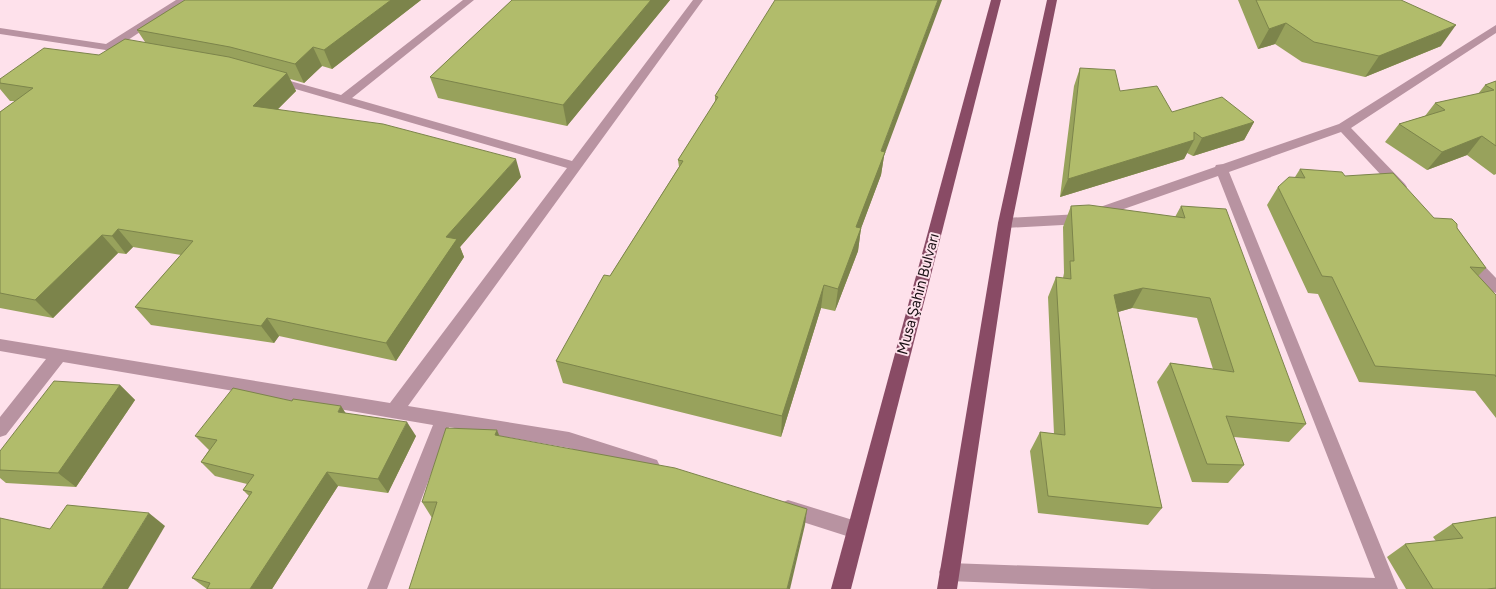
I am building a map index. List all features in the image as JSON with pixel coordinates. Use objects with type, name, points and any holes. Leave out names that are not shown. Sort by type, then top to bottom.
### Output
[{"type":"main road","name":"Musa Şahin Bulvarı","points":[[841,589],[996,0]]},
{"type":"main road","points":[[948,580],[1006,223],[1052,0]]},
{"type":"street","points":[[109,47],[183,0]]},
{"type":"street","points":[[344,99],[469,0]]},
{"type":"street","points":[[395,410],[698,0]]},
{"type":"street","points":[[1006,223],[1082,219],[1343,126],[1496,28]]},
{"type":"street","points":[[3,34],[146,53]]},
{"type":"street","points":[[259,75],[575,166]]},
{"type":"street","points":[[1343,126],[1409,196]]},
{"type":"street","points":[[948,580],[1389,588],[1222,168]]},
{"type":"street","points":[[1456,245],[1496,287]]},
{"type":"street","points":[[0,345],[569,440],[671,472]]},
{"type":"street","points":[[0,430],[59,355]]},
{"type":"street","points":[[377,589],[444,418]]},
{"type":"street","points":[[772,504],[856,530]]},
{"type":"building","points":[[185,0],[391,0],[324,50],[313,47],[295,64],[230,47],[137,30]]},
{"type":"building","points":[[512,0],[651,0],[563,105],[430,77]]},
{"type":"building","points":[[775,0],[938,0],[881,151],[885,152],[856,227],[861,228],[838,289],[824,285],[782,416],[556,361],[604,275],[610,276],[683,161],[678,160],[718,97],[715,96]]},
{"type":"building","points":[[1256,0],[1401,0],[1456,25],[1379,56],[1314,42],[1286,23],[1269,29]]},
{"type":"building","points":[[125,39],[229,57],[287,73],[253,106],[383,124],[516,159],[446,237],[457,239],[386,343],[267,318],[261,326],[135,307],[193,241],[118,229],[112,236],[102,235],[35,300],[0,293],[0,112],[33,88],[0,83],[0,79],[44,48],[99,55]]},
{"type":"building","points":[[1080,68],[1115,70],[1120,91],[1157,86],[1172,112],[1222,97],[1254,122],[1202,138],[1194,132],[1194,140],[1068,179]]},
{"type":"building","points":[[1496,81],[1496,146],[1482,136],[1442,152],[1399,124],[1445,110],[1435,103],[1494,90],[1485,85]]},
{"type":"building","points":[[1300,169],[1342,172],[1345,176],[1393,173],[1434,218],[1452,219],[1457,224],[1457,228],[1486,268],[1470,267],[1496,295],[1496,377],[1495,375],[1375,366],[1332,277],[1322,276],[1278,187],[1289,177],[1305,178]]},
{"type":"building","points":[[1089,205],[1185,218],[1181,206],[1226,209],[1306,424],[1226,416],[1244,465],[1207,464],[1170,363],[1234,372],[1210,298],[1143,288],[1114,295],[1162,508],[1048,496],[1040,432],[1065,435],[1056,277],[1071,279],[1070,261],[1074,261],[1071,206]]},
{"type":"building","points":[[54,381],[120,385],[58,473],[0,470],[0,451]]},
{"type":"building","points":[[233,388],[292,401],[293,399],[341,406],[338,412],[407,422],[378,479],[327,472],[250,589],[207,589],[210,583],[192,578],[252,492],[243,490],[254,475],[201,462],[217,440],[195,436]]},
{"type":"building","points":[[446,428],[497,430],[495,435],[675,468],[807,509],[787,589],[409,589],[437,502],[422,502]]},
{"type":"building","points":[[67,505],[149,513],[102,589],[0,589],[0,518],[50,529]]},
{"type":"building","points":[[1496,517],[1496,588],[1433,589],[1405,544],[1463,538],[1452,524]]}]
